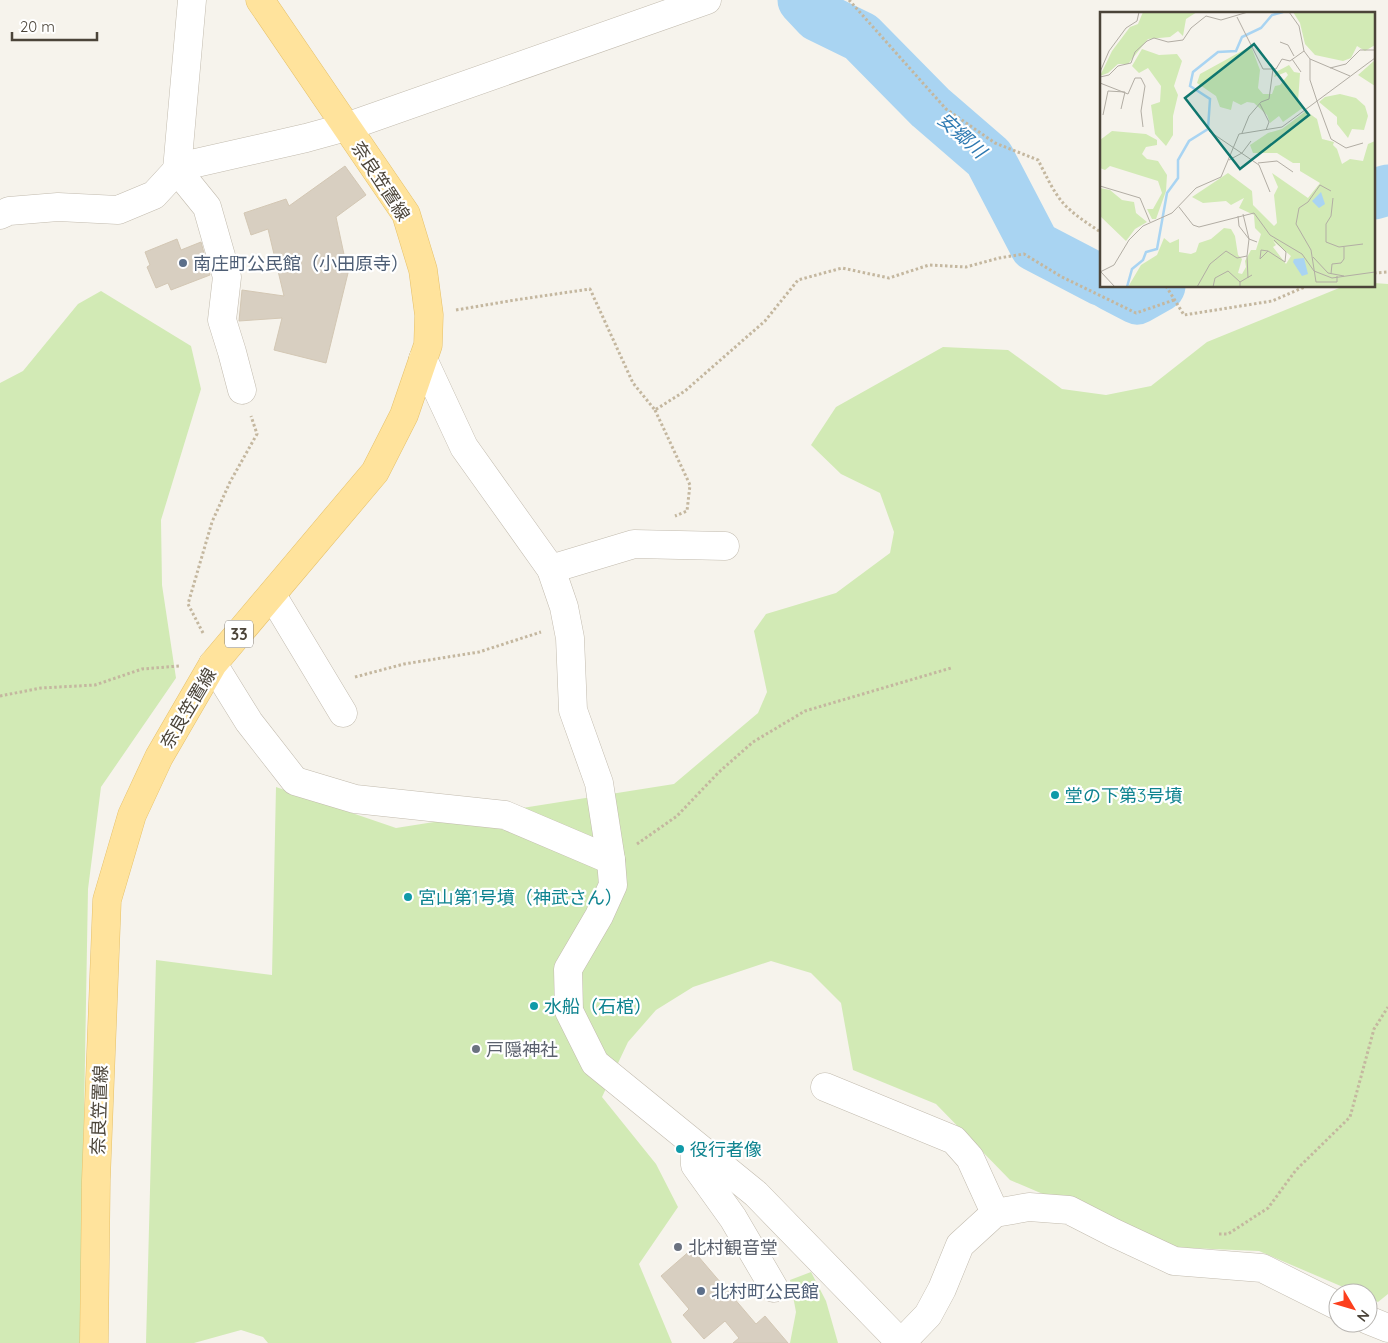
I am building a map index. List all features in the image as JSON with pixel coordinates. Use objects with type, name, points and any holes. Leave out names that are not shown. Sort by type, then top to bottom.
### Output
[{"type":"main road","name":"奈良笠置線","points":[[94,1343],[96,1180],[107,900],[132,815],[159,757],[213,664],[375,472],[404,415],[428,345],[429,315],[423,270],[406,214],[260,0]]},
{"type":"street","points":[[192,0],[177,170],[207,207],[228,277],[222,320],[242,390]]},
{"type":"street","points":[[0,214],[58,207],[118,210],[154,195],[177,170],[196,163],[346,127],[707,0]]},
{"type":"street","points":[[423,359],[464,447],[551,569],[564,607],[570,638],[573,710],[599,783],[613,885],[599,916],[568,969],[569,1011],[595,1063],[756,1194],[901,1343],[928,1315],[942,1289],[960,1245],[995,1213],[1028,1206],[1069,1210],[1174,1261],[1262,1268],[1328,1301]]},
{"type":"street","points":[[551,569],[634,544],[725,546]]},
{"type":"street","points":[[272,595],[343,712]]},
{"type":"street","points":[[213,664],[249,722],[296,781],[355,799],[505,815],[611,860]]},
{"type":"street","points":[[825,1087],[954,1140],[970,1158],[995,1213]]},
{"type":"street","points":[[694,1145],[695,1165],[733,1218],[774,1288]]},
{"type":"path","points":[[849,0],[946,109],[995,143],[1038,160],[1064,204],[1100,232]]},
{"type":"path","points":[[655,410],[685,391],[765,321],[798,280],[842,268],[889,278],[929,265],[966,267],[999,258],[1024,254],[1062,277],[1136,314],[1174,300]]},
{"type":"path","points":[[1167,288],[1184,315],[1272,301],[1302,288]]},
{"type":"path","points":[[429,315],[590,289],[633,383],[655,410],[690,486],[687,511],[670,518]]},
{"type":"path","points":[[0,696],[41,688],[95,684],[142,669],[213,664],[204,637],[188,604],[212,522],[230,482],[257,434],[242,390]]},
{"type":"path","points":[[327,685],[404,664],[479,652],[567,624]]},
{"type":"path","points":[[611,860],[677,816],[720,772],[753,742],[805,710],[951,668]]},
{"type":"path","points":[[1210,1235],[1228,1234],[1268,1208],[1296,1170],[1350,1116],[1374,1029],[1388,1007]]},
{"type":"green space","points":[[1376,283],[1388,284],[1388,1294],[1378,1302],[1378,1283],[1334,1283],[1259,1251],[1167,1247],[1010,1180],[936,1104],[853,1070],[841,1003],[811,973],[771,961],[693,987],[656,1010],[628,1042],[602,1097],[656,1164],[678,1207],[639,1264],[672,1343],[268,1343],[263,1337],[241,1330],[194,1343],[146,1343],[156,960],[272,975],[276,787],[396,828],[674,784],[758,713],[767,692],[754,631],[766,614],[836,593],[890,553],[894,532],[880,493],[841,474],[811,445],[836,407],[943,347],[1008,350],[1062,389],[1106,395],[1151,386],[1207,342],[1339,288],[1376,288]]},
{"type":"green space","points":[[101,291],[191,346],[201,389],[161,520],[162,585],[176,678],[101,787],[88,889],[80,1343],[0,1343],[0,383],[23,371],[78,304]]},
{"type":"green space","points":[[811,1272],[826,1301],[838,1343],[790,1343],[796,1312],[790,1280]]},
{"type":"building","points":[[345,166],[366,195],[336,217],[348,273],[326,363],[274,350],[282,318],[239,321],[242,290],[284,296],[268,229],[251,235],[244,213],[286,199],[289,206]]},
{"type":"building","name":"南庄町公民館（小田原寺）","points":[[177,239],[181,250],[201,242],[210,275],[171,290],[168,283],[156,288],[147,267],[150,265],[145,252]]},
{"type":"building","name":"北村町公民館","points":[[692,1249],[756,1324],[765,1316],[788,1343],[733,1343],[739,1338],[725,1321],[704,1339],[683,1315],[689,1309],[661,1276]]},
{"type":"waterway","name":"安郷川","points":[[803,0],[818,16],[861,37],[930,107],[989,158],[1035,246],[1100,280]]},
{"type":"waterway","name":"安郷川","points":[[1376,193],[1388,190]]},
{"type":"waterway","name":"安郷川","points":[[1116,288],[1137,299],[1156,288]]},
{"type":"place","name":"南庄町公民館（小田原寺）","points":[[183,263]]},
{"type":"place","name":"堂の下第3号墳","points":[[1055,795]]},
{"type":"place","name":"宮山第1号墳（神武さん）","points":[[408,897]]},
{"type":"place","name":"水船（石棺）","points":[[534,1006]]},
{"type":"place","name":"戸隠神社","points":[[476,1049]]},
{"type":"place","name":"役行者像","points":[[680,1149]]},
{"type":"place","name":"北村観音堂","points":[[678,1247]]},
{"type":"place","name":"北村町公民館","points":[[701,1291]]}]
